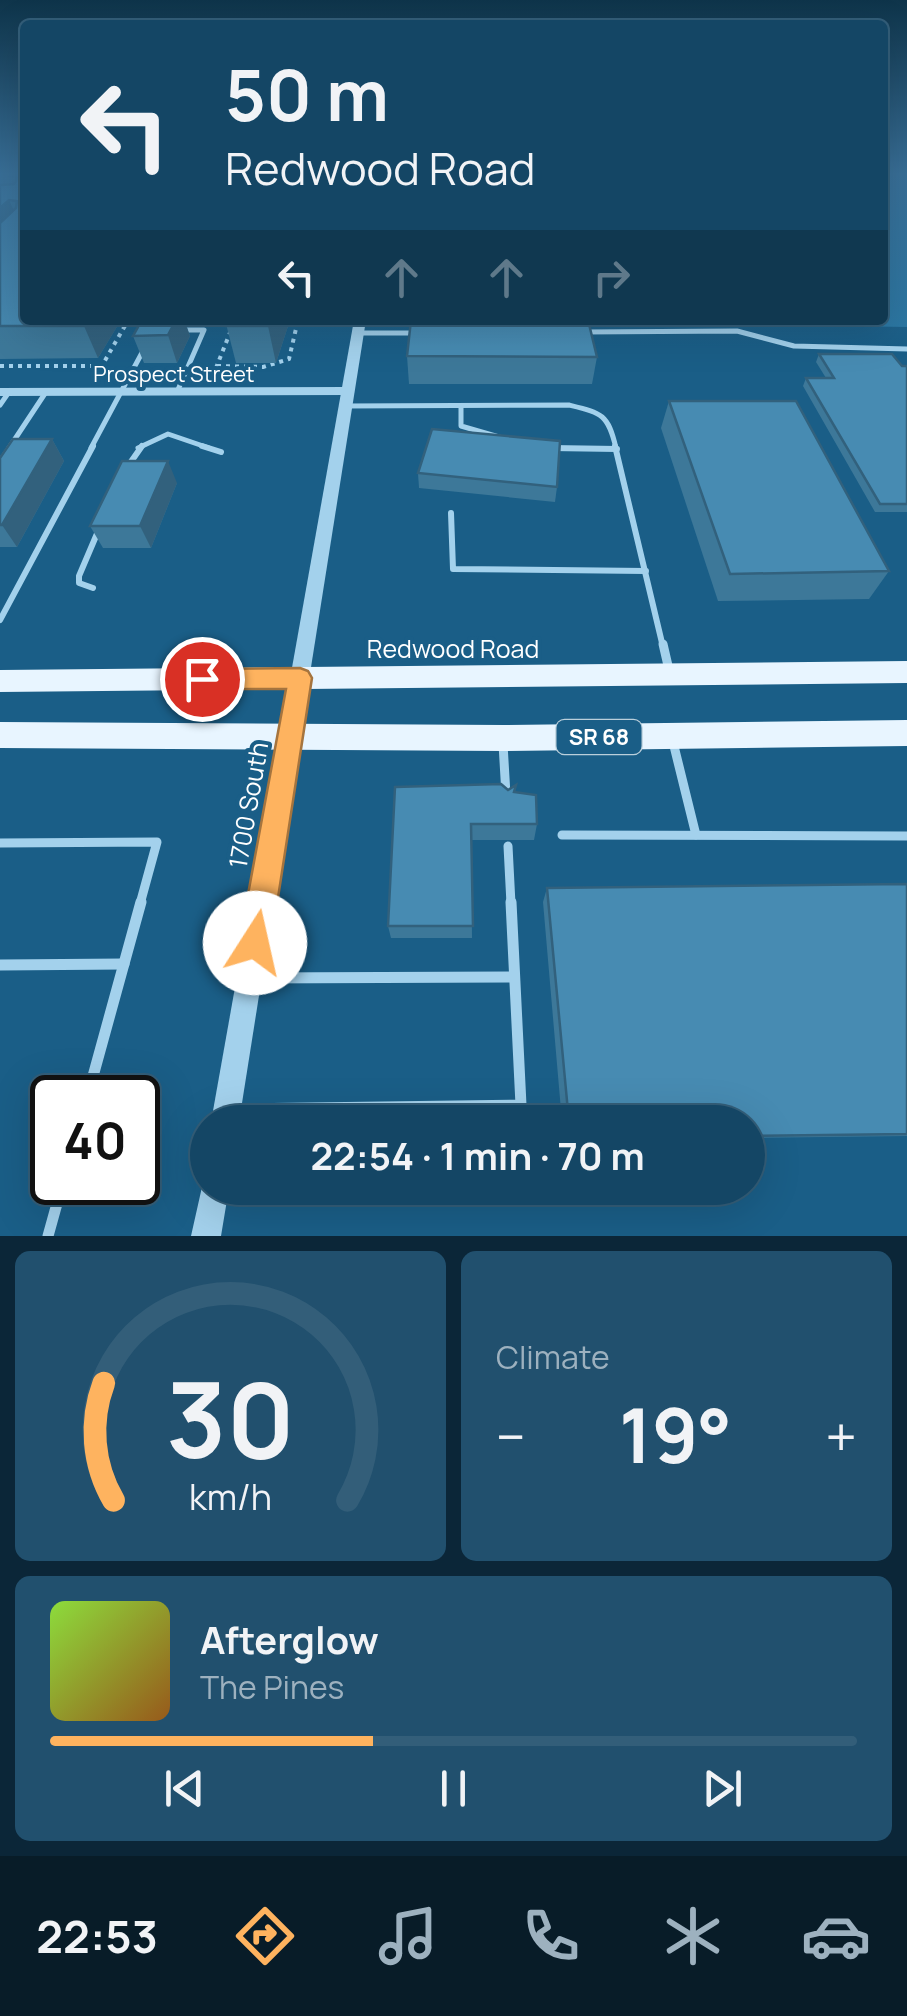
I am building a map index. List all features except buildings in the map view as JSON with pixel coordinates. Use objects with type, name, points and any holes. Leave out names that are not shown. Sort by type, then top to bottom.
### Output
[{"type":"main road","name":"Redwood Road","points":[[0,681],[907,672]]},
{"type":"main road","name":"SR 68","points":[[0,735],[503,738],[907,733]]},
{"type":"street","name":"1700 South","points":[[228,1105],[359,327]]},
{"type":"street","name":"Prospect Street","points":[[4,392],[177,392],[347,399]]},
{"type":"street","points":[[206,1236],[211,1205]]},
{"type":"lane","points":[[359,327],[437,333]]},
{"type":"lane","points":[[171,330],[204,330],[177,392]]},
{"type":"lane","points":[[577,332],[737,331],[794,346],[907,349]]},
{"type":"lane","points":[[0,620],[147,344]]},
{"type":"lane","points":[[0,405],[4,392]]},
{"type":"lane","points":[[0,462],[46,392]]},
{"type":"lane","points":[[347,399],[461,406],[569,406],[598,412],[610,423],[670,674]]},
{"type":"lane","points":[[461,406],[462,426],[517,443]]},
{"type":"lane","points":[[124,474],[140,447],[158,436],[178,436],[221,452]]},
{"type":"lane","points":[[536,448],[616,449]]},
{"type":"lane","points":[[452,512],[454,569],[646,571]]},
{"type":"lane","points":[[93,588],[79,583],[79,576],[100,527]]},
{"type":"lane","points":[[672,736],[696,835]]},
{"type":"lane","points":[[503,738],[506,799]]},
{"type":"lane","points":[[562,834],[907,836]]},
{"type":"lane","points":[[0,843],[157,842],[93,1075]]},
{"type":"lane","points":[[508,846],[521,1105]]},
{"type":"lane","points":[[0,965],[124,964]]},
{"type":"lane","points":[[249,978],[513,977]]},
{"type":"lane","points":[[48,1236],[57,1205]]},
{"type":"path","points":[[94,378],[125,325]]},
{"type":"path","points":[[212,378],[230,325]]},
{"type":"path","points":[[217,366],[276,366],[289,359],[297,325]]},
{"type":"path","points":[[0,366],[101,366]]},
{"type":"shaded area","points":[[888,232],[907,232],[907,327],[781,325],[888,325]]},
{"type":"route","points":[[202,679],[300,678],[255,943]]}]
